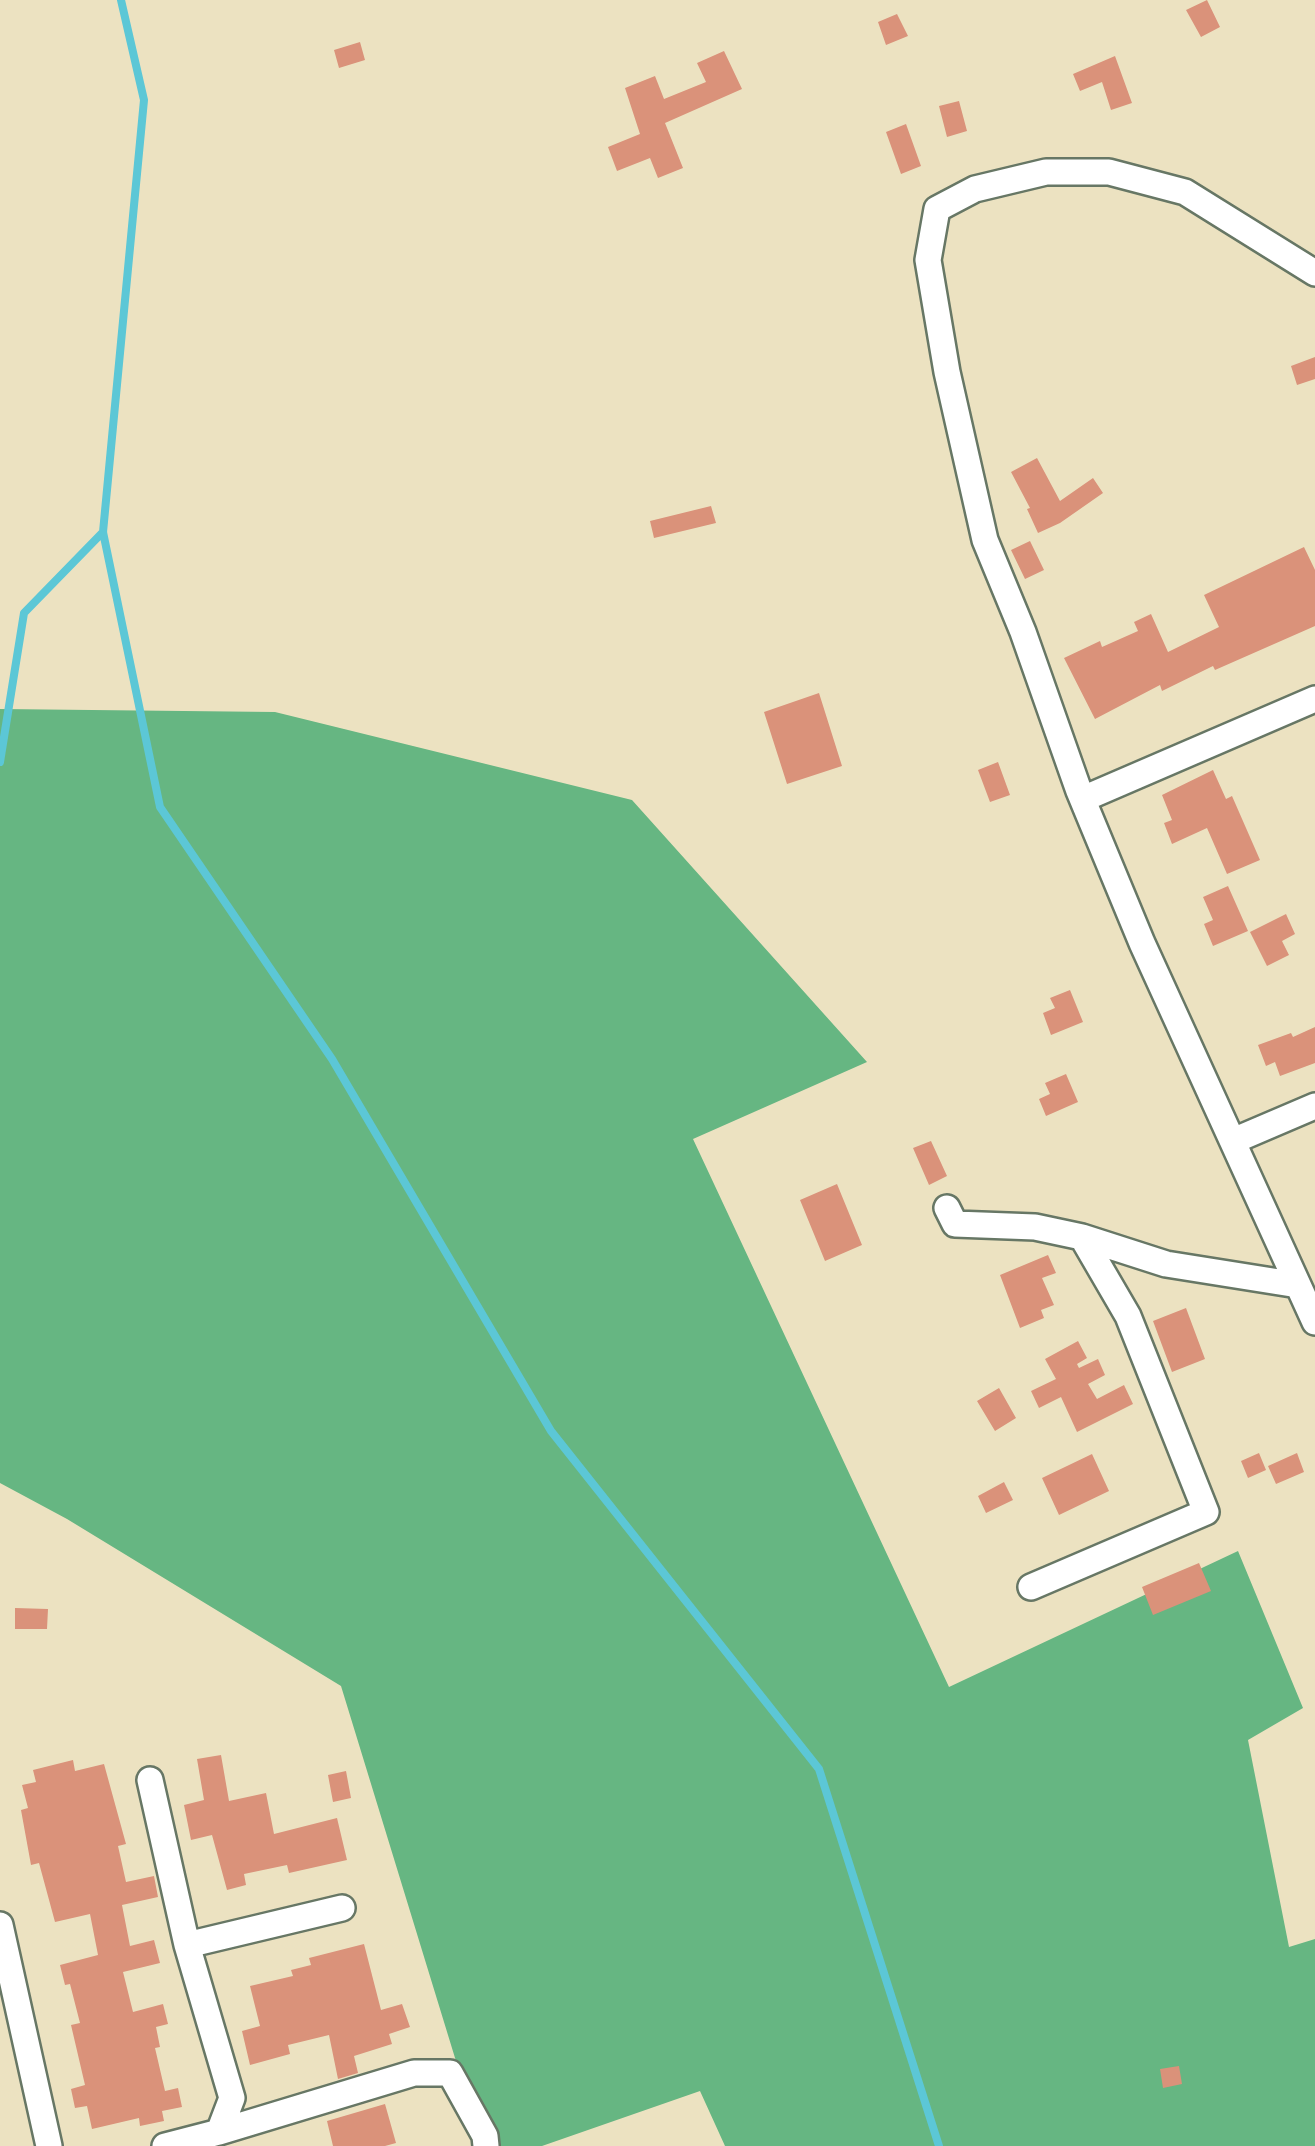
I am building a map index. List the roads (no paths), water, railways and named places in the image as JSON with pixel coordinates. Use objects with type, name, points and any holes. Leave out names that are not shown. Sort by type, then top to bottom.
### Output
[{"type":"street","points":[[1315,273],[1185,192],[1109,172],[1046,172],[975,188],[937,208],[928,260],[947,372],[986,540],[1083,800],[1142,943],[1315,1322]]},
{"type":"street","points":[[1083,800],[1315,699]]},
{"type":"street","points":[[1233,1141],[1315,1106]]},
{"type":"street","points":[[947,1208],[956,1224],[1034,1227],[1082,1237],[1166,1264],[1298,1285]]},
{"type":"street","points":[[1031,1587],[1206,1512],[1128,1316],[1082,1237]]},
{"type":"street","points":[[150,1780],[188,1945],[232,2098],[219,2132]]},
{"type":"street","points":[[188,1945],[342,1908]]},
{"type":"street","points":[[0,1925],[49,2146]]},
{"type":"street","points":[[165,2146],[414,2073],[450,2074],[486,2146]]},
{"type":"waterway","points":[[121,0],[144,100],[103,532],[160,807],[332,1059],[551,1431],[819,1769],[939,2146]]},
{"type":"waterway","points":[[0,762],[24,613],[103,532]]}]
